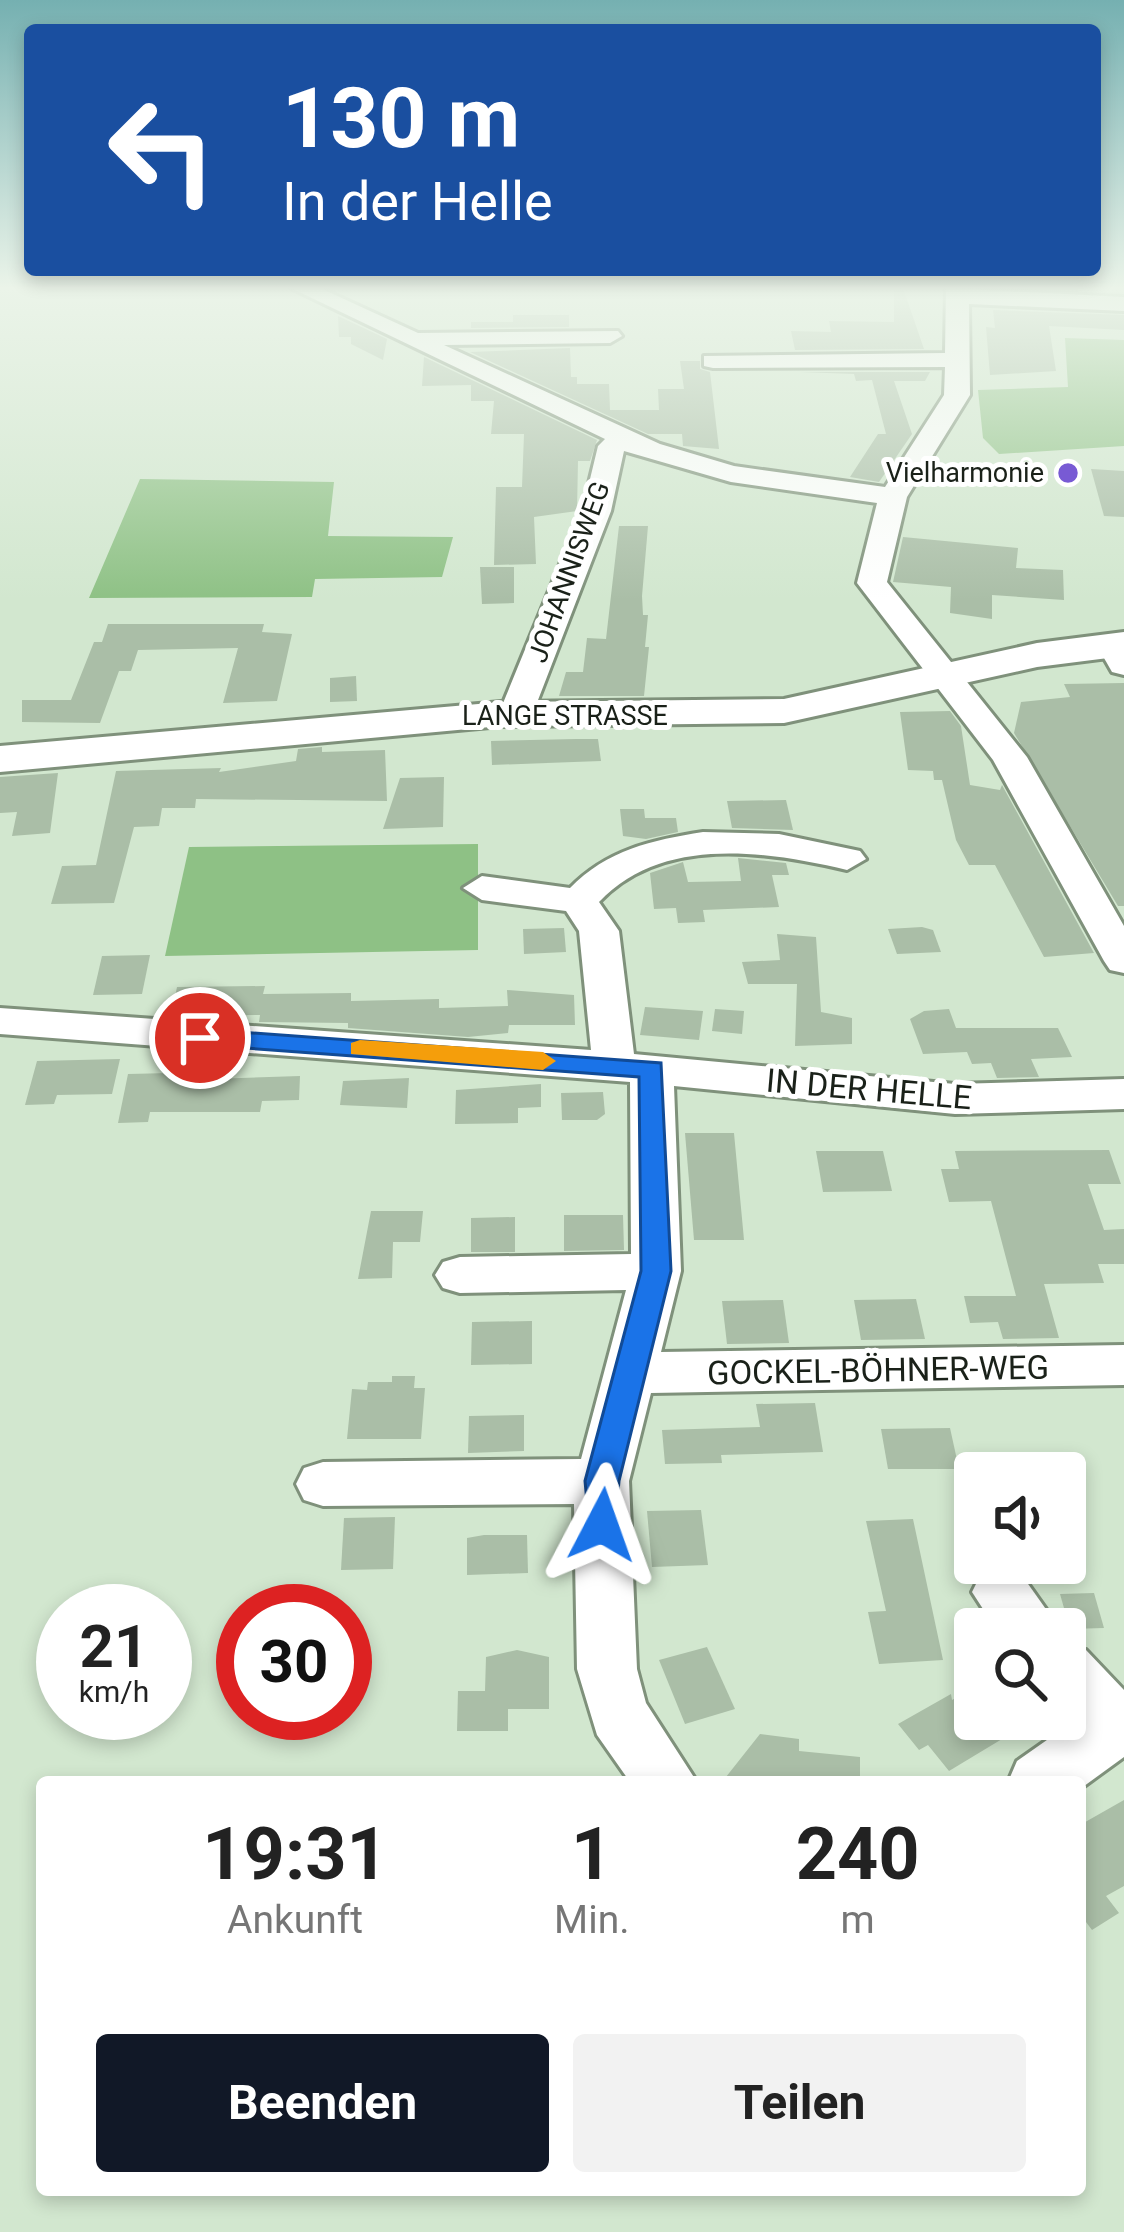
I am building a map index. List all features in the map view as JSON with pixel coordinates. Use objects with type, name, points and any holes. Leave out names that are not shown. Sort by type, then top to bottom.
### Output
[{"type":"main road","name":"LANGE STRASSE","points":[[0,759],[516,713],[769,713],[864,698],[1029,654],[1120,651]]},
{"type":"street","points":[[525,392],[626,440],[730,474],[893,497]]},
{"type":"street","points":[[957,392],[893,497],[872,583],[1009,757],[1124,961]]},
{"type":"street","name":"JOHANNISWEG","points":[[516,713],[590,518],[597,511],[611,446],[626,440]]},
{"type":"street","points":[[579,901],[598,877],[646,851],[801,846],[847,859]]},
{"type":"street","points":[[482,888],[579,901],[599,931],[633,1067],[656,1271],[602,1481],[607,1670],[619,1715],[663,1776]]},
{"type":"street","name":"IN DER HELLE","points":[[0,1021],[633,1067],[955,1099],[1124,1094]]},
{"type":"street","points":[[460,1275],[656,1271]]},
{"type":"street","name":"GOCKEL-BÖHNER-WEG","points":[[632,1373],[1124,1365]]},
{"type":"street","points":[[323,1484],[602,1481]]},
{"type":"street","points":[[1047,1776],[1119,1722],[1086,1690]]},
{"type":"green space","points":[[978,392],[1124,392],[1124,446],[999,454],[983,438]]},
{"type":"green space","points":[[140,479],[334,482],[328,536],[453,537],[442,577],[315,579],[312,597],[89,598]]},
{"type":"green space","points":[[478,844],[478,950],[165,956],[189,847]]},
{"type":"building","points":[[471,392],[497,392],[597,440],[590,461],[578,461],[577,511],[534,517],[536,564],[494,565],[496,487],[522,487],[524,434],[491,434],[494,401],[471,401]]},
{"type":"building","points":[[557,392],[609,392],[610,410],[659,410],[658,392],[712,392],[719,449],[683,446],[682,434],[648,434]]},
{"type":"building","points":[[875,392],[898,392],[912,434],[879,482],[850,477],[878,434],[886,434]]},
{"type":"building","points":[[1091,469],[1124,471],[1124,517],[1104,516]]},
{"type":"building","points":[[619,526],[648,526],[642,596],[643,615],[648,615],[645,647],[649,647],[644,696],[559,696],[566,672],[583,672],[587,638],[606,639]]},
{"type":"building","points":[[903,537],[1018,548],[1016,568],[1063,570],[1064,600],[992,595],[992,619],[950,613],[951,587],[893,582]]},
{"type":"building","points":[[480,567],[514,567],[514,603],[482,604]]},
{"type":"building","points":[[108,624],[264,624],[262,632],[292,634],[277,701],[223,703],[238,648],[138,650],[131,671],[119,671],[100,723],[22,722],[22,700],[71,700],[94,642],[102,642]]},
{"type":"building","points":[[356,676],[357,701],[330,702],[330,678]]},
{"type":"building","points":[[1124,683],[1124,906],[1118,906],[1014,733],[1021,702],[1070,697],[1064,684]]},
{"type":"building","points":[[950,711],[961,726],[970,785],[1000,790],[1002,785],[1094,953],[1044,957],[995,865],[969,865],[956,840],[942,780],[934,780],[933,771],[908,770],[900,712]]},
{"type":"building","points":[[598,739],[601,761],[492,765],[491,741]]},
{"type":"building","points":[[322,747],[322,752],[385,750],[387,801],[196,799],[195,808],[162,808],[159,826],[134,827],[114,903],[51,904],[62,866],[96,865],[116,771],[221,768],[219,772],[296,761],[298,749]]},
{"type":"building","points":[[58,773],[50,833],[12,836],[17,812],[0,813],[0,777]]},
{"type":"building","points":[[444,777],[443,827],[383,829],[400,778]]},
{"type":"building","points":[[786,800],[793,830],[732,828],[727,801]]},
{"type":"building","points":[[620,809],[644,809],[645,818],[676,818],[678,832],[646,839],[623,836]]},
{"type":"building","points":[[738,858],[786,863],[789,875],[772,875],[779,907],[703,910],[705,922],[678,923],[676,908],[654,909],[650,873],[683,862],[688,882],[741,881]]},
{"type":"building","points":[[564,928],[566,952],[524,954],[523,929]]},
{"type":"building","points":[[888,929],[933,930],[941,952],[897,954]]},
{"type":"building","points":[[777,934],[816,937],[821,1012],[852,1018],[852,1044],[795,1046],[797,984],[748,984],[742,962],[780,960]]},
{"type":"building","points":[[150,955],[142,994],[93,995],[102,956]]},
{"type":"building","points":[[265,986],[263,994],[351,993],[351,1001],[439,999],[439,1008],[508,1006],[507,990],[574,995],[575,1025],[509,1025],[508,1033],[468,1037],[348,1028],[348,1023],[259,1022],[260,1015],[171,1016],[177,987]]},
{"type":"building","points":[[645,1007],[703,1011],[699,1040],[640,1035]]},
{"type":"building","points":[[715,1009],[744,1011],[742,1034],[712,1031]]},
{"type":"building","points":[[949,1009],[956,1028],[1058,1028],[1072,1057],[1031,1059],[1039,1077],[997,1078],[991,1063],[972,1064],[967,1052],[923,1054],[910,1019],[924,1011]]},
{"type":"building","points":[[120,1059],[112,1094],[57,1095],[54,1104],[25,1105],[37,1061]]},
{"type":"building","points":[[212,1072],[211,1079],[300,1076],[299,1100],[262,1101],[260,1112],[150,1112],[148,1122],[118,1123],[128,1074]]},
{"type":"building","points":[[409,1078],[407,1108],[340,1105],[343,1081]]},
{"type":"building","points":[[541,1084],[541,1107],[518,1108],[518,1123],[455,1124],[456,1090]]},
{"type":"building","points":[[603,1092],[605,1114],[597,1120],[562,1120],[561,1093]]},
{"type":"building","points":[[685,1133],[734,1133],[744,1240],[694,1240]]},
{"type":"building","points":[[1109,1150],[1121,1184],[1088,1184],[1104,1230],[1124,1229],[1124,1264],[1098,1264],[1104,1283],[1044,1284],[1059,1338],[1003,1339],[998,1322],[970,1323],[964,1296],[1016,1296],[991,1201],[949,1202],[941,1169],[959,1169],[955,1151]]},
{"type":"building","points":[[816,1151],[883,1151],[892,1191],[823,1192]]},
{"type":"building","points":[[371,1211],[423,1211],[420,1242],[393,1242],[392,1278],[358,1279]]},
{"type":"building","points":[[564,1215],[623,1215],[624,1250],[564,1251]]},
{"type":"building","points":[[515,1217],[515,1252],[471,1252],[471,1218]]},
{"type":"building","points":[[916,1299],[925,1339],[861,1340],[854,1300]]},
{"type":"building","points":[[783,1300],[789,1343],[727,1344],[722,1301]]},
{"type":"building","points":[[532,1321],[532,1364],[471,1365],[472,1322]]},
{"type":"building","points":[[392,1376],[415,1376],[414,1388],[425,1388],[421,1439],[347,1439],[352,1389],[367,1390],[368,1382],[392,1382]]},
{"type":"building","points":[[815,1403],[823,1452],[721,1455],[722,1463],[665,1464],[662,1430],[760,1427],[756,1404]]},
{"type":"building","points":[[524,1415],[524,1451],[468,1453],[469,1416]]},
{"type":"building","points":[[950,1428],[954,1469],[888,1469],[881,1429]]},
{"type":"building","points":[[701,1510],[708,1565],[652,1567],[647,1511]]},
{"type":"building","points":[[395,1517],[393,1569],[341,1570],[344,1518]]},
{"type":"building","points":[[913,1519],[943,1660],[879,1664],[868,1612],[886,1611],[866,1521]]},
{"type":"building","points":[[527,1535],[528,1573],[467,1575],[467,1538]]},
{"type":"building","points":[[1094,1593],[1104,1628],[1086,1629],[1086,1608],[1064,1608],[1060,1594]]},
{"type":"building","points":[[707,1647],[735,1709],[685,1724],[659,1660]]},
{"type":"building","points":[[517,1650],[549,1657],[549,1709],[508,1709],[508,1731],[457,1731],[458,1691],[485,1691],[486,1657]]},
{"type":"building","points":[[951,1694],[954,1740],[1000,1740],[949,1771],[928,1745],[919,1750],[898,1724]]},
{"type":"building","points":[[760,1734],[799,1739],[799,1751],[860,1757],[860,1776],[727,1776]]},
{"type":"building","points":[[1124,1800],[1124,1886],[1106,1896],[1119,1913],[1092,1930],[1086,1922],[1086,1822]]},
{"type":"slow traffic","points":[[360,1048],[543,1061]]},
{"type":"place","name":"Vielharmonie","points":[[1068,473]]},
{"type":"route","points":[[200,1038],[652,1069],[656,1271],[602,1481],[602,1525]]}]
